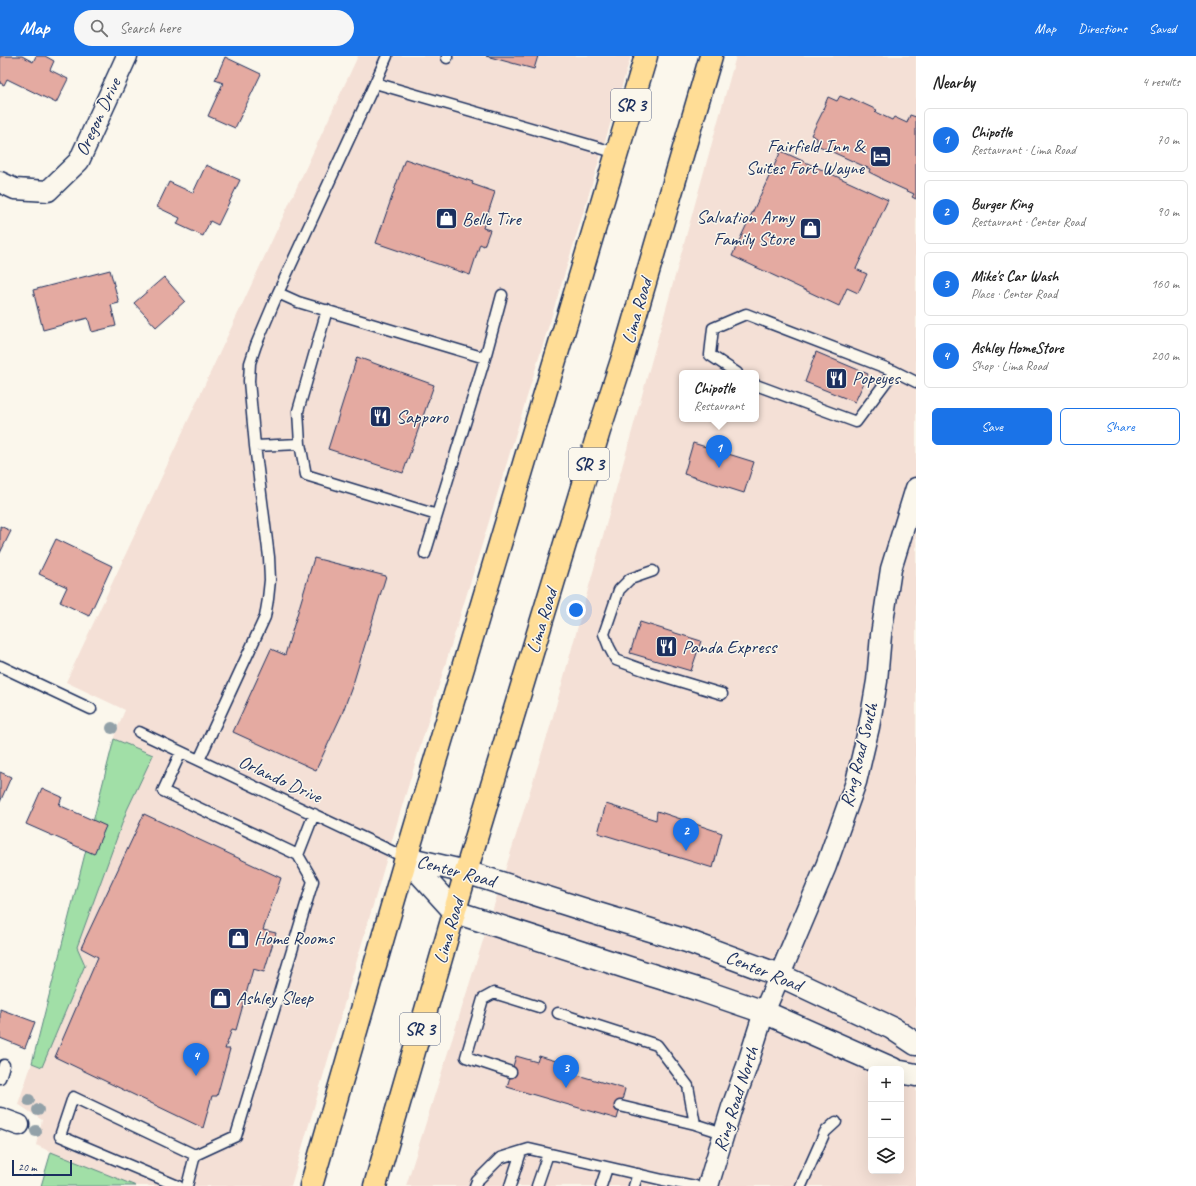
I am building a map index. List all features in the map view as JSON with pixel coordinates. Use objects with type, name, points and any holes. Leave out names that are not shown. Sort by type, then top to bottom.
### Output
[{"type":"highway","name":"SR 3","points":[[311,1186],[406,858],[646,56]]},
{"type":"highway","name":"Lima Road","points":[[375,1186],[466,872],[599,431],[624,354],[711,56]]},
{"type":"street","name":"Oregon Drive","points":[[0,182],[15,189],[48,191],[79,161],[126,56]]},
{"type":"street","name":"Ring Road South","points":[[764,1012],[826,866],[856,782],[869,727],[877,681],[881,635],[891,569],[916,488]]},
{"type":"street","name":"Center Road","points":[[406,858],[466,872],[687,941],[779,975],[892,1028],[916,1044]]},
{"type":"street","name":"Center Road","points":[[406,858],[455,912],[700,990],[764,1012],[886,1066]]},
{"type":"street","name":"Ring Road North","points":[[708,1186],[732,1107],[764,1012]]},
{"type":"street","points":[[904,1073],[916,1075]]},
{"type":"street","points":[[0,1118],[19,1125]]},
{"type":"lane","points":[[199,760],[265,617],[268,599],[269,557],[255,446],[249,381],[250,363],[278,293],[387,56]]},
{"type":"lane","points":[[375,83],[617,153]]},
{"type":"lane","points":[[278,293],[298,302],[485,358]]},
{"type":"lane","points":[[425,554],[485,358],[502,295]]},
{"type":"lane","points":[[327,310],[298,411],[300,444],[306,475],[437,515]]},
{"type":"lane","points":[[732,370],[710,355],[713,328],[746,314],[894,371],[916,382]]},
{"type":"lane","points":[[759,386],[856,422],[894,371]]},
{"type":"lane","points":[[255,446],[300,444]]},
{"type":"lane","points":[[653,571],[630,579],[619,590],[604,634],[616,660],[649,672],[722,694]]},
{"type":"lane","points":[[0,666],[91,709]]},
{"type":"lane","name":"Orlando Drive","points":[[139,732],[406,858]]},
{"type":"lane","points":[[181,752],[163,791],[298,855],[313,881],[236,1136],[195,1155],[186,1186]]},
{"type":"lane","points":[[298,855],[314,814]]},
{"type":"lane","points":[[511,1072],[466,1057],[483,999],[494,993],[539,1007]]},
{"type":"lane","points":[[558,1014],[657,1045],[688,1086],[696,1124]]},
{"type":"lane","points":[[0,1078],[4,1065]]},
{"type":"lane","points":[[178,1186],[60,1136],[73,1097],[195,1155]]},
{"type":"lane","points":[[620,1106],[696,1124],[724,1133]]},
{"type":"lane","points":[[801,1186],[825,1132],[836,1122]]},
{"type":"lane","points":[[475,1186],[477,1181],[500,1158],[528,1149],[638,1174],[662,1183],[695,1186]]},
{"type":"lane","points":[[510,1186],[521,1152]]},
{"type":"lane","points":[[537,1186],[548,1154]]},
{"type":"lane","points":[[601,1186],[607,1168]]},
{"type":"lane","points":[[634,1186],[638,1174]]},
{"type":"shaded area","points":[[358,56],[631,56],[400,813],[291,1186],[41,1186],[51,1152],[36,1145],[42,1120],[18,1104],[32,1063],[115,734],[125,710],[66,682]]},
{"type":"shaded area","points":[[736,56],[916,56],[916,1186],[406,1186],[550,727]]},
{"type":"green space","points":[[114,739],[153,755],[127,810],[77,947],[85,965],[42,1067],[32,1063]]},
{"type":"green space","points":[[51,1152],[136,1186],[41,1186]]},
{"type":"building","points":[[0,56],[22,56],[33,62],[36,56],[45,56],[54,61],[50,70],[68,79],[56,103],[7,79],[4,85],[0,83]]},
{"type":"building","points":[[486,56],[538,56],[534,69]]},
{"type":"building","points":[[225,57],[261,74],[235,128],[208,116],[223,83],[215,80]]},
{"type":"building","name":"Fairfield Inn & Suites Fort Wayne","points":[[840,96],[850,100],[851,98],[877,110],[875,112],[892,120],[894,117],[907,123],[910,115],[916,117],[916,199],[912,197],[914,194],[881,179],[869,172],[870,169],[817,145],[817,138],[811,135],[824,109],[828,97],[837,101]]},
{"type":"building","name":"Salvation Army Family Store","points":[[781,151],[888,200],[856,269],[867,274],[858,293],[847,288],[839,306],[732,256]]},
{"type":"building","points":[[405,159],[473,182],[472,184],[495,192],[483,228],[490,230],[484,246],[480,244],[470,275],[376,243]]},
{"type":"building","points":[[206,165],[240,180],[218,225],[210,221],[203,236],[177,224],[180,218],[157,207],[169,182],[193,193]]},
{"type":"building","points":[[110,270],[119,303],[111,305],[116,326],[92,332],[88,318],[43,330],[33,290]]},
{"type":"building","points":[[164,277],[185,301],[156,327],[134,303]]},
{"type":"building","name":"Popeyes","points":[[816,352],[868,374],[855,402],[805,382]]},
{"type":"building","name":"Sapporo","points":[[357,357],[434,385],[403,473],[328,449]]},
{"type":"building","points":[[693,443],[754,462],[744,493],[684,474]]},
{"type":"building","points":[[0,526],[11,531],[0,553]]},
{"type":"building","points":[[56,539],[112,566],[89,616],[60,602],[67,587],[39,574]]},
{"type":"building","points":[[314,558],[386,576],[353,684],[342,714],[316,770],[233,732],[271,649],[285,655]]},
{"type":"building","name":"Panda Express","points":[[640,622],[701,641],[691,671],[630,653]]},
{"type":"building","points":[[0,772],[11,777],[0,802]]},
{"type":"building","points":[[42,788],[62,797],[59,805],[106,826],[94,854],[26,824]]},
{"type":"building","points":[[606,804],[656,820],[657,811],[722,833],[713,868],[598,833]]},
{"type":"building","points":[[144,814],[281,878],[263,930],[276,933],[264,972],[253,969],[236,1030],[232,1029],[225,1049],[230,1049],[217,1096],[212,1096],[203,1128],[55,1057],[98,957],[81,948]]},
{"type":"building","points":[[0,1009],[35,1022],[25,1048],[0,1038]]},
{"type":"building","points":[[516,1056],[537,1062],[539,1056],[566,1064],[564,1071],[625,1089],[617,1119],[507,1087]]},
{"type":"place","name":"Fairfield Inn & Suites Fort Wayne","points":[[880,157]]},
{"type":"place","name":"Belle Tire","points":[[447,219]]},
{"type":"place","name":"Salvation Army Family Store","points":[[810,228]]},
{"type":"place","name":"Popeyes","points":[[836,378]]},
{"type":"place","name":"Sapporo","points":[[380,417]]},
{"type":"place","name":"Chipotle","points":[[719,468]]},
{"type":"place","name":"Panda Express","points":[[666,647]]},
{"type":"place","name":"Burger King","points":[[686,851]]},
{"type":"place","name":"Home Rooms","points":[[238,938]]},
{"type":"place","name":"Ashley Sleep","points":[[221,998]]},
{"type":"place","name":"Ashley HomeStore","points":[[196,1076]]},
{"type":"place","name":"Mike's Car Wash","points":[[566,1088]]}]
